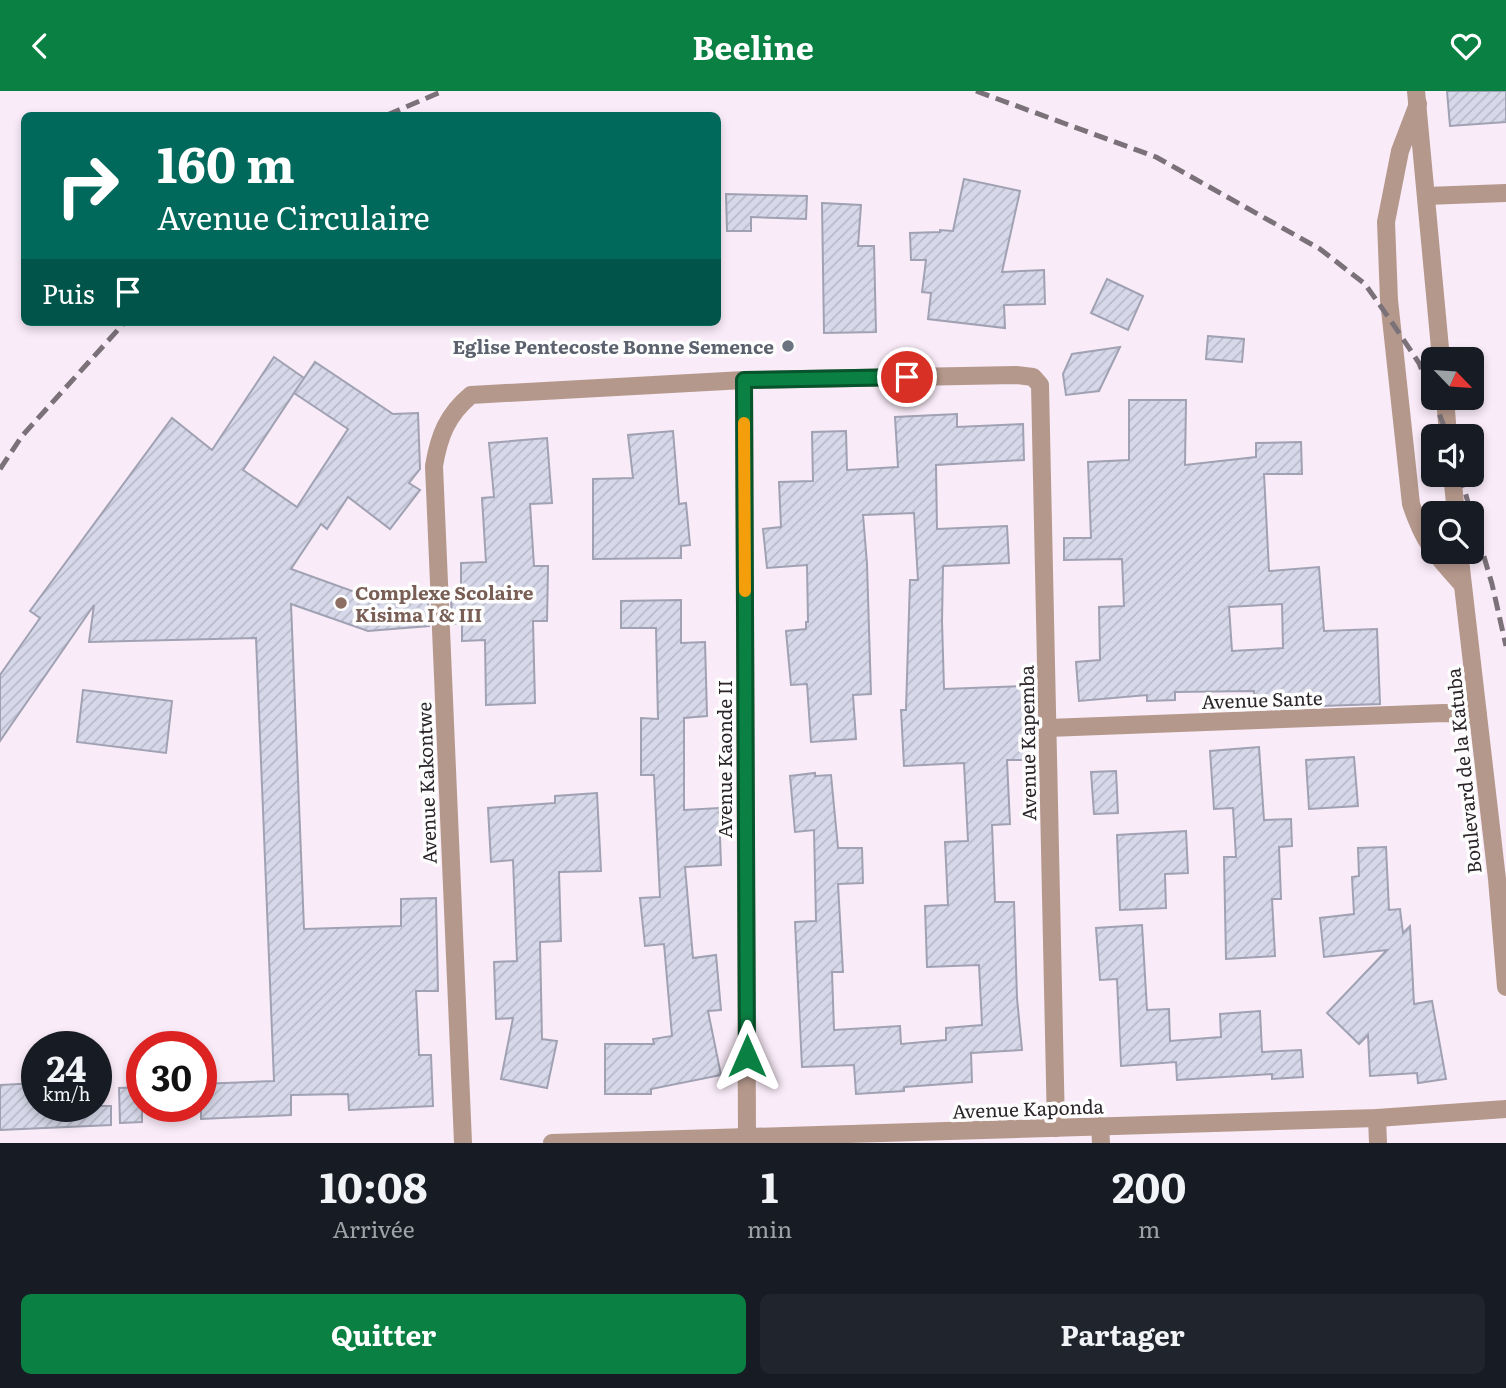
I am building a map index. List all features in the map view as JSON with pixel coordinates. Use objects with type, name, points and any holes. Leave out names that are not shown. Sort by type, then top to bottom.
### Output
[{"type":"street","points":[[1417,97],[1440,347]]},
{"type":"street","points":[[1417,97],[1400,151],[1386,222],[1389,300],[1410,504],[1419,529],[1431,550],[1462,584]]},
{"type":"street","points":[[1426,196],[1506,193]]},
{"type":"street","name":"Avenue Kapemba","points":[[744,380],[1016,375],[1033,377],[1040,385],[1056,1128]]},
{"type":"street","name":"Avenue Kakontwe","points":[[463,1143],[434,466],[445,424],[458,406],[471,395],[744,380]]},
{"type":"street","name":"Avenue Kaonde II","points":[[744,380],[747,1137]]},
{"type":"street","name":"Boulevard de la Katuba","points":[[1460,564],[1506,987]]},
{"type":"street","name":"Avenue Sante","points":[[1048,727],[1444,713],[1478,715]]},
{"type":"street","name":"Avenue Kaponda","points":[[552,1143],[747,1137],[849,1139],[1056,1128],[1101,1135],[1506,1109]]},
{"type":"street","points":[[1377,1118],[1378,1143]]},
{"type":"building","points":[[1447,91],[1506,91],[1506,122],[1450,126]]},
{"type":"building","points":[[964,179],[1020,191],[1002,272],[1044,270],[1045,304],[1004,305],[1005,328],[928,319],[931,293],[922,292],[926,260],[911,260],[910,233],[953,231]]},
{"type":"building","points":[[726,194],[807,196],[806,219],[751,217],[751,231],[727,231]]},
{"type":"building","points":[[822,203],[861,205],[858,246],[874,246],[876,332],[824,333]]},
{"type":"building","points":[[1107,279],[1143,296],[1128,330],[1091,313]]},
{"type":"building","points":[[1208,336],[1244,339],[1242,362],[1206,359]]},
{"type":"building","points":[[1120,347],[1099,391],[1066,395],[1063,374],[1072,354]]},
{"type":"building","points":[[274,357],[304,378],[297,389],[315,362],[393,414],[418,413],[420,469],[409,483],[420,490],[390,529],[348,497],[327,529],[321,524],[291,569],[388,604],[428,600],[429,626],[368,631],[291,604],[304,929],[401,926],[401,899],[436,898],[438,991],[416,991],[419,1055],[431,1055],[433,1106],[349,1110],[348,1094],[291,1095],[291,1115],[217,1118],[217,1083],[274,1081],[256,638],[89,642],[94,605],[0,741],[0,675],[40,618],[30,611],[172,418],[212,450]],"holes":[[[294,393],[348,429],[297,507],[243,470]]]},
{"type":"building","points":[[1129,400],[1186,400],[1185,465],[1256,457],[1256,443],[1301,442],[1302,474],[1264,474],[1269,571],[1319,567],[1324,631],[1377,629],[1380,704],[1291,707],[1290,702],[1255,704],[1254,691],[1175,692],[1175,700],[1147,701],[1147,695],[1079,701],[1076,662],[1100,660],[1099,607],[1124,606],[1122,559],[1064,560],[1064,538],[1091,538],[1088,462],[1129,460]],"holes":[[[1282,604],[1283,648],[1232,651],[1229,607]]]},
{"type":"building","points":[[957,414],[957,427],[1023,424],[1024,460],[936,465],[937,529],[1007,526],[1009,563],[943,566],[942,621],[944,689],[1028,686],[1029,760],[1007,760],[1010,824],[992,825],[995,902],[1014,902],[1017,998],[1022,1050],[971,1053],[972,1082],[856,1094],[854,1065],[802,1067],[795,922],[816,921],[814,830],[795,832],[790,776],[815,773],[815,776],[831,775],[838,848],[862,848],[863,883],[838,884],[843,972],[832,972],[834,1030],[900,1026],[901,1044],[946,1040],[946,1028],[982,1025],[979,965],[927,967],[925,906],[948,905],[945,842],[968,841],[964,763],[904,766],[901,710],[906,710],[910,580],[918,580],[914,513],[863,515],[871,694],[853,695],[856,739],[811,742],[807,684],[791,685],[786,631],[806,629],[807,565],[767,568],[763,529],[781,527],[779,482],[813,481],[812,432],[846,431],[847,470],[898,467],[895,417]]},
{"type":"building","points":[[673,431],[679,504],[686,503],[690,545],[681,546],[681,558],[593,559],[593,479],[633,478],[628,435]]},
{"type":"building","points":[[547,438],[552,503],[530,504],[534,566],[548,566],[547,621],[533,621],[535,703],[486,705],[485,640],[462,641],[462,623],[452,624],[451,598],[461,597],[461,563],[486,562],[482,498],[494,497],[489,443]]},
{"type":"building","points":[[681,600],[681,643],[705,642],[707,716],[684,718],[684,810],[719,808],[721,865],[685,867],[693,958],[716,955],[721,1010],[708,1011],[721,1075],[651,1089],[651,1094],[605,1094],[605,1044],[654,1044],[653,1039],[672,1036],[664,944],[645,946],[640,898],[660,897],[654,775],[641,775],[641,718],[658,719],[656,628],[621,628],[621,601]]},
{"type":"building","points":[[83,690],[172,701],[166,753],[77,742]]},
{"type":"building","points":[[1259,747],[1264,820],[1291,819],[1292,846],[1279,847],[1281,899],[1272,899],[1275,956],[1226,959],[1224,857],[1236,857],[1233,808],[1214,809],[1210,751]]},
{"type":"building","points":[[1354,757],[1358,806],[1309,809],[1306,760]]},
{"type":"building","points":[[1116,771],[1118,813],[1094,814],[1091,772]]},
{"type":"building","points":[[597,793],[601,871],[559,872],[561,941],[540,942],[542,1039],[557,1041],[547,1088],[501,1079],[513,1018],[496,1019],[494,962],[517,961],[513,860],[491,862],[488,808],[555,803],[555,796]]},
{"type":"building","points":[[1186,831],[1188,873],[1165,874],[1166,908],[1120,910],[1117,835]]},
{"type":"building","points":[[1386,847],[1389,910],[1400,909],[1403,933],[1410,926],[1414,1004],[1432,1001],[1446,1079],[1418,1083],[1417,1073],[1370,1076],[1368,1035],[1359,1044],[1327,1013],[1387,950],[1324,957],[1320,918],[1354,914],[1352,877],[1359,876],[1358,848]]},
{"type":"building","points":[[1142,925],[1147,1010],[1169,1009],[1170,1041],[1221,1037],[1220,1014],[1260,1011],[1262,1052],[1301,1050],[1303,1077],[1272,1079],[1272,1074],[1177,1080],[1176,1062],[1121,1066],[1117,979],[1100,980],[1096,928]]},
{"type":"building","points":[[21,1084],[21,1122],[111,1122],[111,1125],[0,1130],[0,1085]]},
{"type":"building","points":[[119,1088],[126,1088],[126,1122],[142,1122],[120,1123]]},
{"type":"railway","points":[[394,112],[443,91]]},
{"type":"railway","points":[[976,91],[1156,157],[1320,249],[1365,284],[1419,363],[1443,424]]},
{"type":"railway","points":[[0,469],[22,436],[121,326]]},
{"type":"railway","points":[[1464,487],[1468,501]]},
{"type":"railway","points":[[1484,557],[1506,646]]},
{"type":"slow traffic","points":[[744,423],[745,591]]},
{"type":"place","name":"Eglise Pentecoste Bonne Semence","points":[[788,346]]},
{"type":"place","name":"Complexe Scolaire Kisima I & III","points":[[341,603]]},
{"type":"route","points":[[747,1056],[744,380],[907,377]]}]
